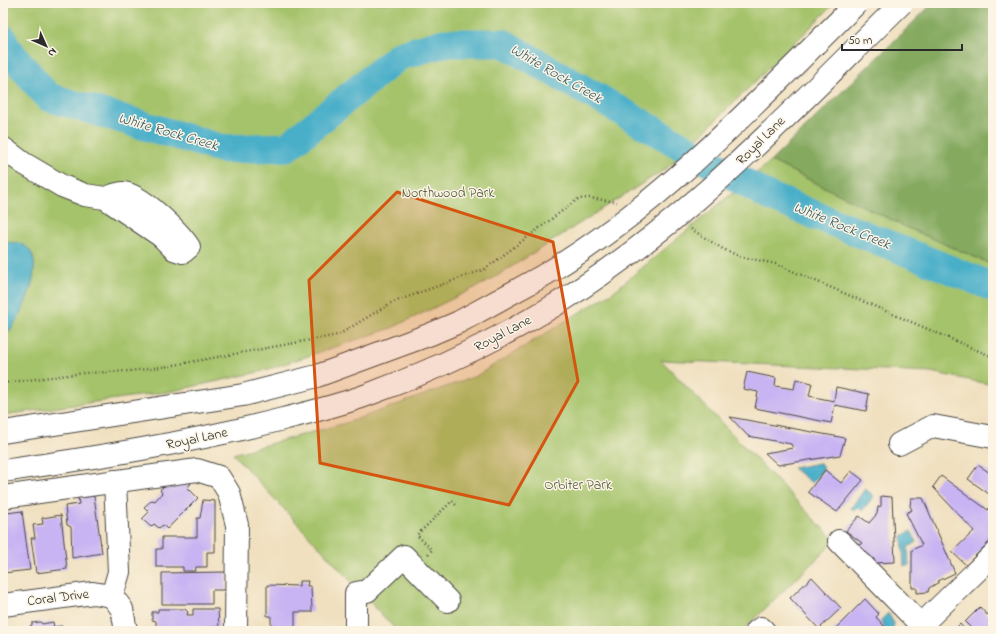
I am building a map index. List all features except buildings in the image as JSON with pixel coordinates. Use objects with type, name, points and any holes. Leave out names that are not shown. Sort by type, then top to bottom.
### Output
[{"type":"main road","points":[[3,432],[244,395],[317,376],[424,337],[459,322],[539,278],[610,231],[657,195],[697,160],[857,3]]},
{"type":"main road","name":"Royal Lane","points":[[3,471],[132,452],[186,442],[326,408],[366,395],[455,360],[590,284],[680,216],[730,172],[902,3]]},
{"type":"main road","points":[[3,148],[23,163],[62,186],[85,195],[105,198]]},
{"type":"main road","points":[[317,376],[326,408]]},
{"type":"main road","points":[[899,444],[933,426],[993,437]]},
{"type":"main road","points":[[3,497],[198,470],[219,477],[230,493],[237,525],[236,631]]},
{"type":"main road","points":[[115,481],[120,572],[112,596],[122,609],[126,631]]},
{"type":"main road","points":[[839,541],[918,628],[993,555]]},
{"type":"main road","points":[[356,631],[356,593],[367,590],[404,556],[448,601]]},
{"type":"main road","name":"Coral Drive","points":[[3,605],[92,593],[112,596]]},
{"type":"path","points":[[415,567],[432,550],[417,535],[452,501],[457,506]]},
{"type":"highlighted area","points":[[397,192],[553,242],[578,381],[509,505],[320,463],[309,280]]},
{"type":"green space","name":"Northwood Park","points":[[3,3],[835,3],[668,167],[491,280],[392,328],[263,371],[173,391],[3,415]]},
{"type":"green space","points":[[933,3],[993,3],[993,265],[908,228],[771,161]]},
{"type":"green space","name":"Orbiter Park","points":[[771,161],[908,228],[993,265],[993,385],[931,372],[661,360],[835,541],[742,631],[397,631],[233,454],[349,422],[476,376],[613,292]]},
{"type":"water","points":[[3,243],[19,244],[29,250],[34,260],[34,273],[26,302],[12,328],[3,338]]},
{"type":"water","points":[[819,463],[824,468],[812,483],[793,468]]},
{"type":"water","points":[[865,489],[874,496],[862,511],[858,507],[855,511],[851,508]]},
{"type":"water","points":[[911,531],[917,542],[908,547],[909,566],[904,566],[902,536]]},
{"type":"water","points":[[888,613],[894,623],[893,631],[882,631],[884,626],[881,620]]},
{"type":"waterway","name":"White Rock Creek","points":[[3,39],[6,47],[48,97],[223,149],[287,147],[399,56],[444,43],[503,43],[768,196],[993,287]]}]
